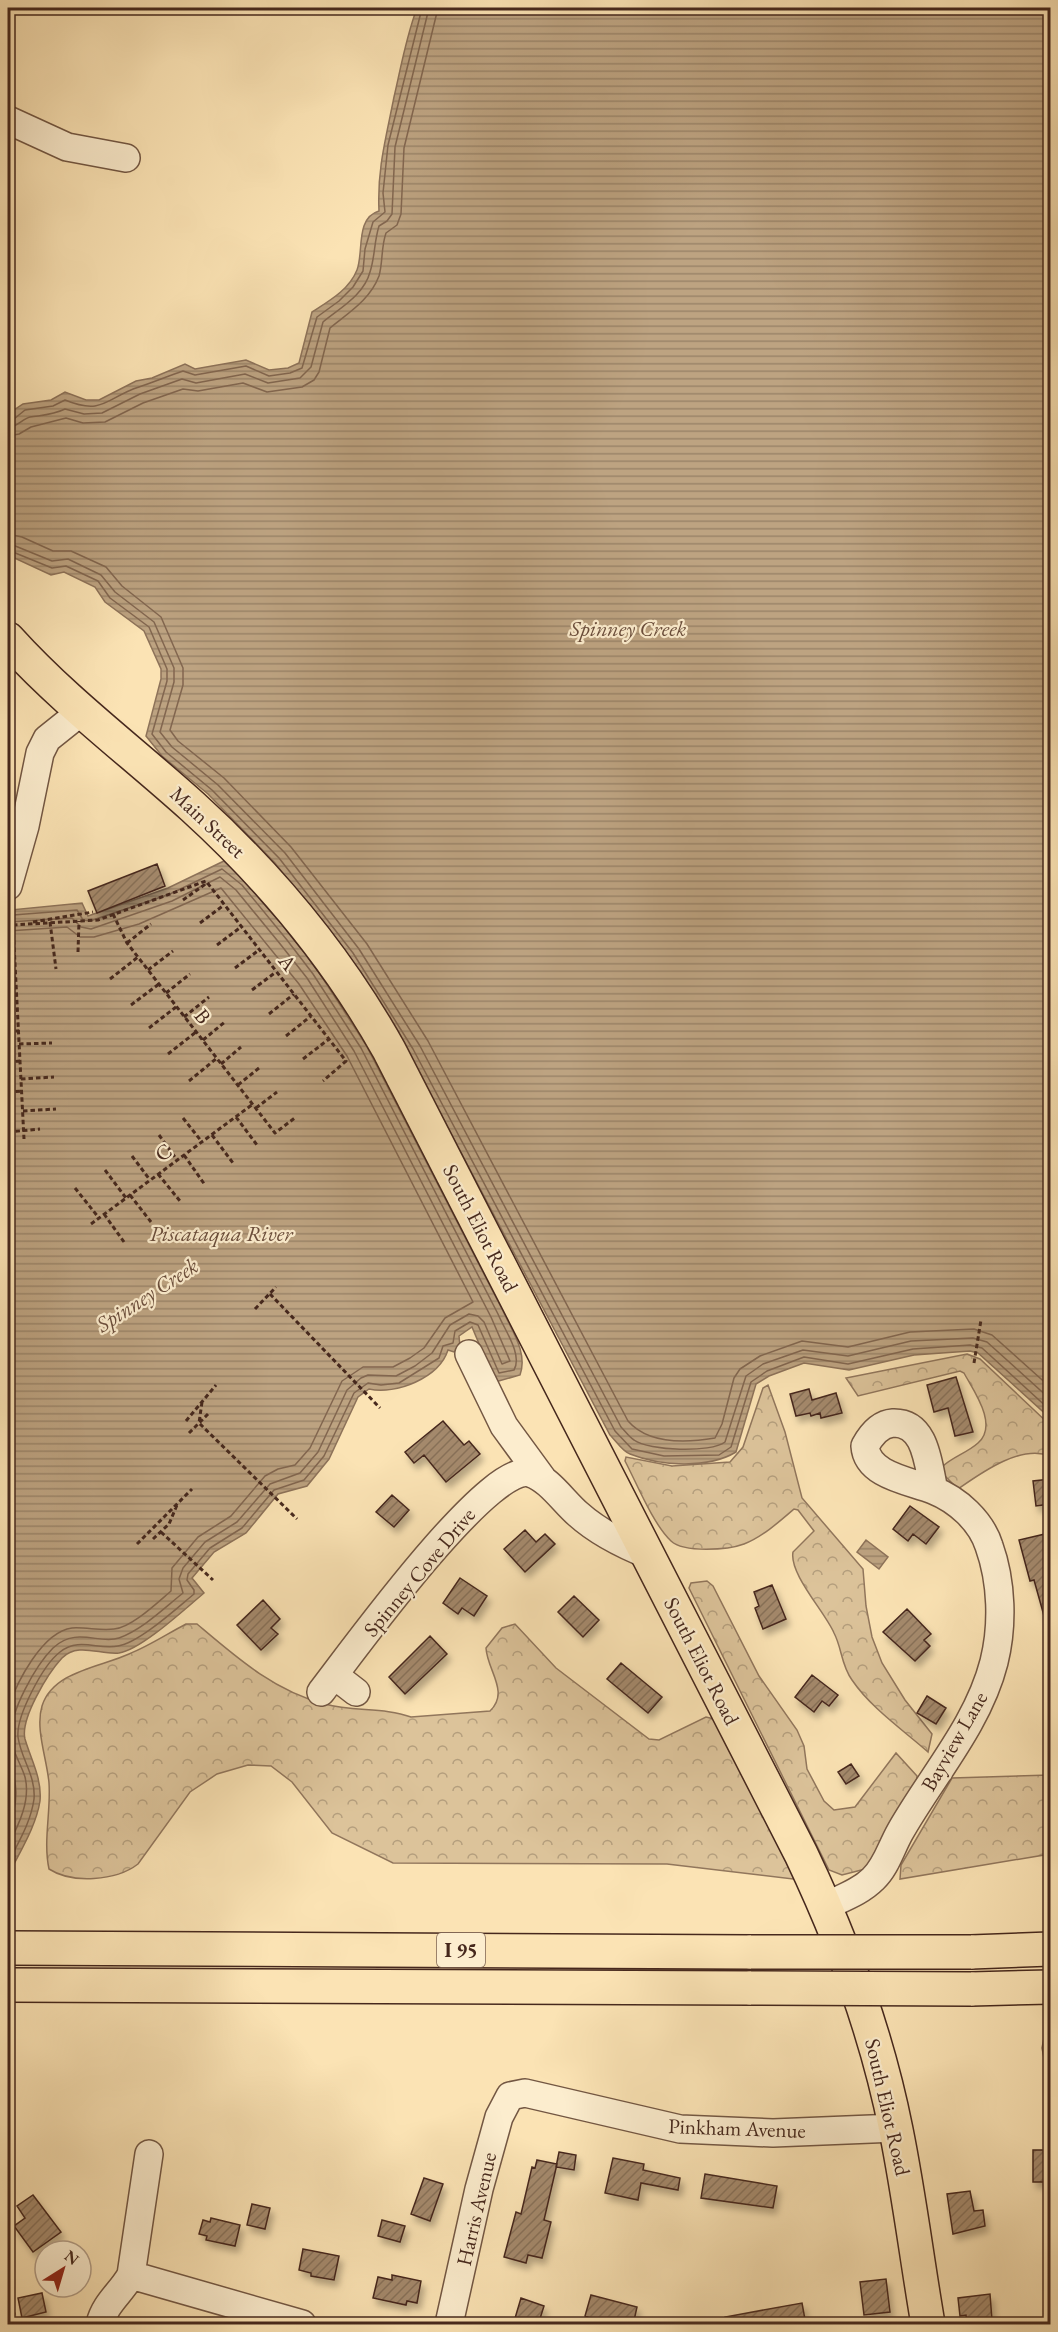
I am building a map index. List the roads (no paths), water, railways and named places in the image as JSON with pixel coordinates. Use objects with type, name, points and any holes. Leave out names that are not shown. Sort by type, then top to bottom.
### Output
[{"type":"main road","name":"Main Street","points":[[8,639],[82,711],[176,792],[251,862],[327,956],[379,1032]]},
{"type":"main road","name":"South Eliot Road","points":[[379,1032],[649,1555],[826,1906],[847,1957],[868,2022],[896,2128],[928,2325]]},
{"type":"main road","name":"I 95","points":[[8,1948],[751,1952],[1050,1949]]},
{"type":"main road","name":"I 95","points":[[8,1984],[959,1989],[1050,1987]]},
{"type":"street","points":[[8,120],[67,147],[126,158]]},
{"type":"street","points":[[8,886],[25,826],[40,753],[47,739],[82,711]]},
{"type":"street","points":[[469,1354],[504,1426],[542,1478],[587,1521],[626,1545],[649,1555]]},
{"type":"street","name":"Spinney Cove Drive","points":[[356,1692],[328,1683],[460,1518],[510,1476],[526,1472],[542,1478]]},
{"type":"street","name":"Bayview Lane","points":[[826,1906],[854,1892],[882,1870],[900,1833],[975,1710],[993,1665],[1000,1613],[990,1548],[982,1530],[969,1514],[934,1490]]},
{"type":"street","name":"Pinkham Avenue","points":[[510,2096],[525,2093],[680,2129],[773,2133],[896,2128]]},
{"type":"street","name":"Harris Avenue","points":[[449,2325],[479,2190],[499,2117],[510,2096]]},
{"type":"street","points":[[100,2325],[109,2302],[131,2275],[148,2154]]},
{"type":"street","points":[[131,2275],[302,2325]]},
{"type":"water","name":"Spinney Creek","points":[[417,8],[1050,8],[1050,1418],[978,1353],[970,1351],[914,1355],[849,1370],[804,1363],[769,1376],[756,1384],[736,1452],[712,1461],[684,1464],[655,1461],[625,1451],[610,1435],[408,1052],[348,956],[275,863],[208,794],[162,756],[146,736],[161,679],[161,669],[144,631],[105,602],[95,587],[64,572],[51,575],[8,555],[8,414],[23,404],[51,400],[65,392],[86,400],[99,400],[136,381],[152,378],[185,364],[195,369],[246,360],[269,370],[288,368],[299,363],[312,312],[338,294],[353,277],[359,263],[363,228],[371,215],[379,211],[379,181],[385,140],[404,52]]},
{"type":"water","name":"Piscataqua River","points":[[224,861],[246,881],[292,936],[318,971],[366,1045],[514,1334],[521,1350],[522,1367],[520,1375],[495,1382],[472,1327],[459,1336],[460,1347],[454,1352],[448,1350],[436,1369],[426,1376],[403,1387],[369,1389],[358,1397],[329,1459],[307,1486],[278,1494],[246,1533],[214,1552],[192,1578],[204,1593],[163,1628],[128,1650],[112,1653],[82,1650],[68,1653],[62,1658],[36,1697],[27,1720],[25,1739],[38,1777],[40,1801],[31,1830],[8,1876],[8,895],[13,896],[11,910],[82,903],[88,916],[168,888]]},
{"type":"water","points":[[866,1540],[888,1557],[879,1569],[857,1552]]}]
